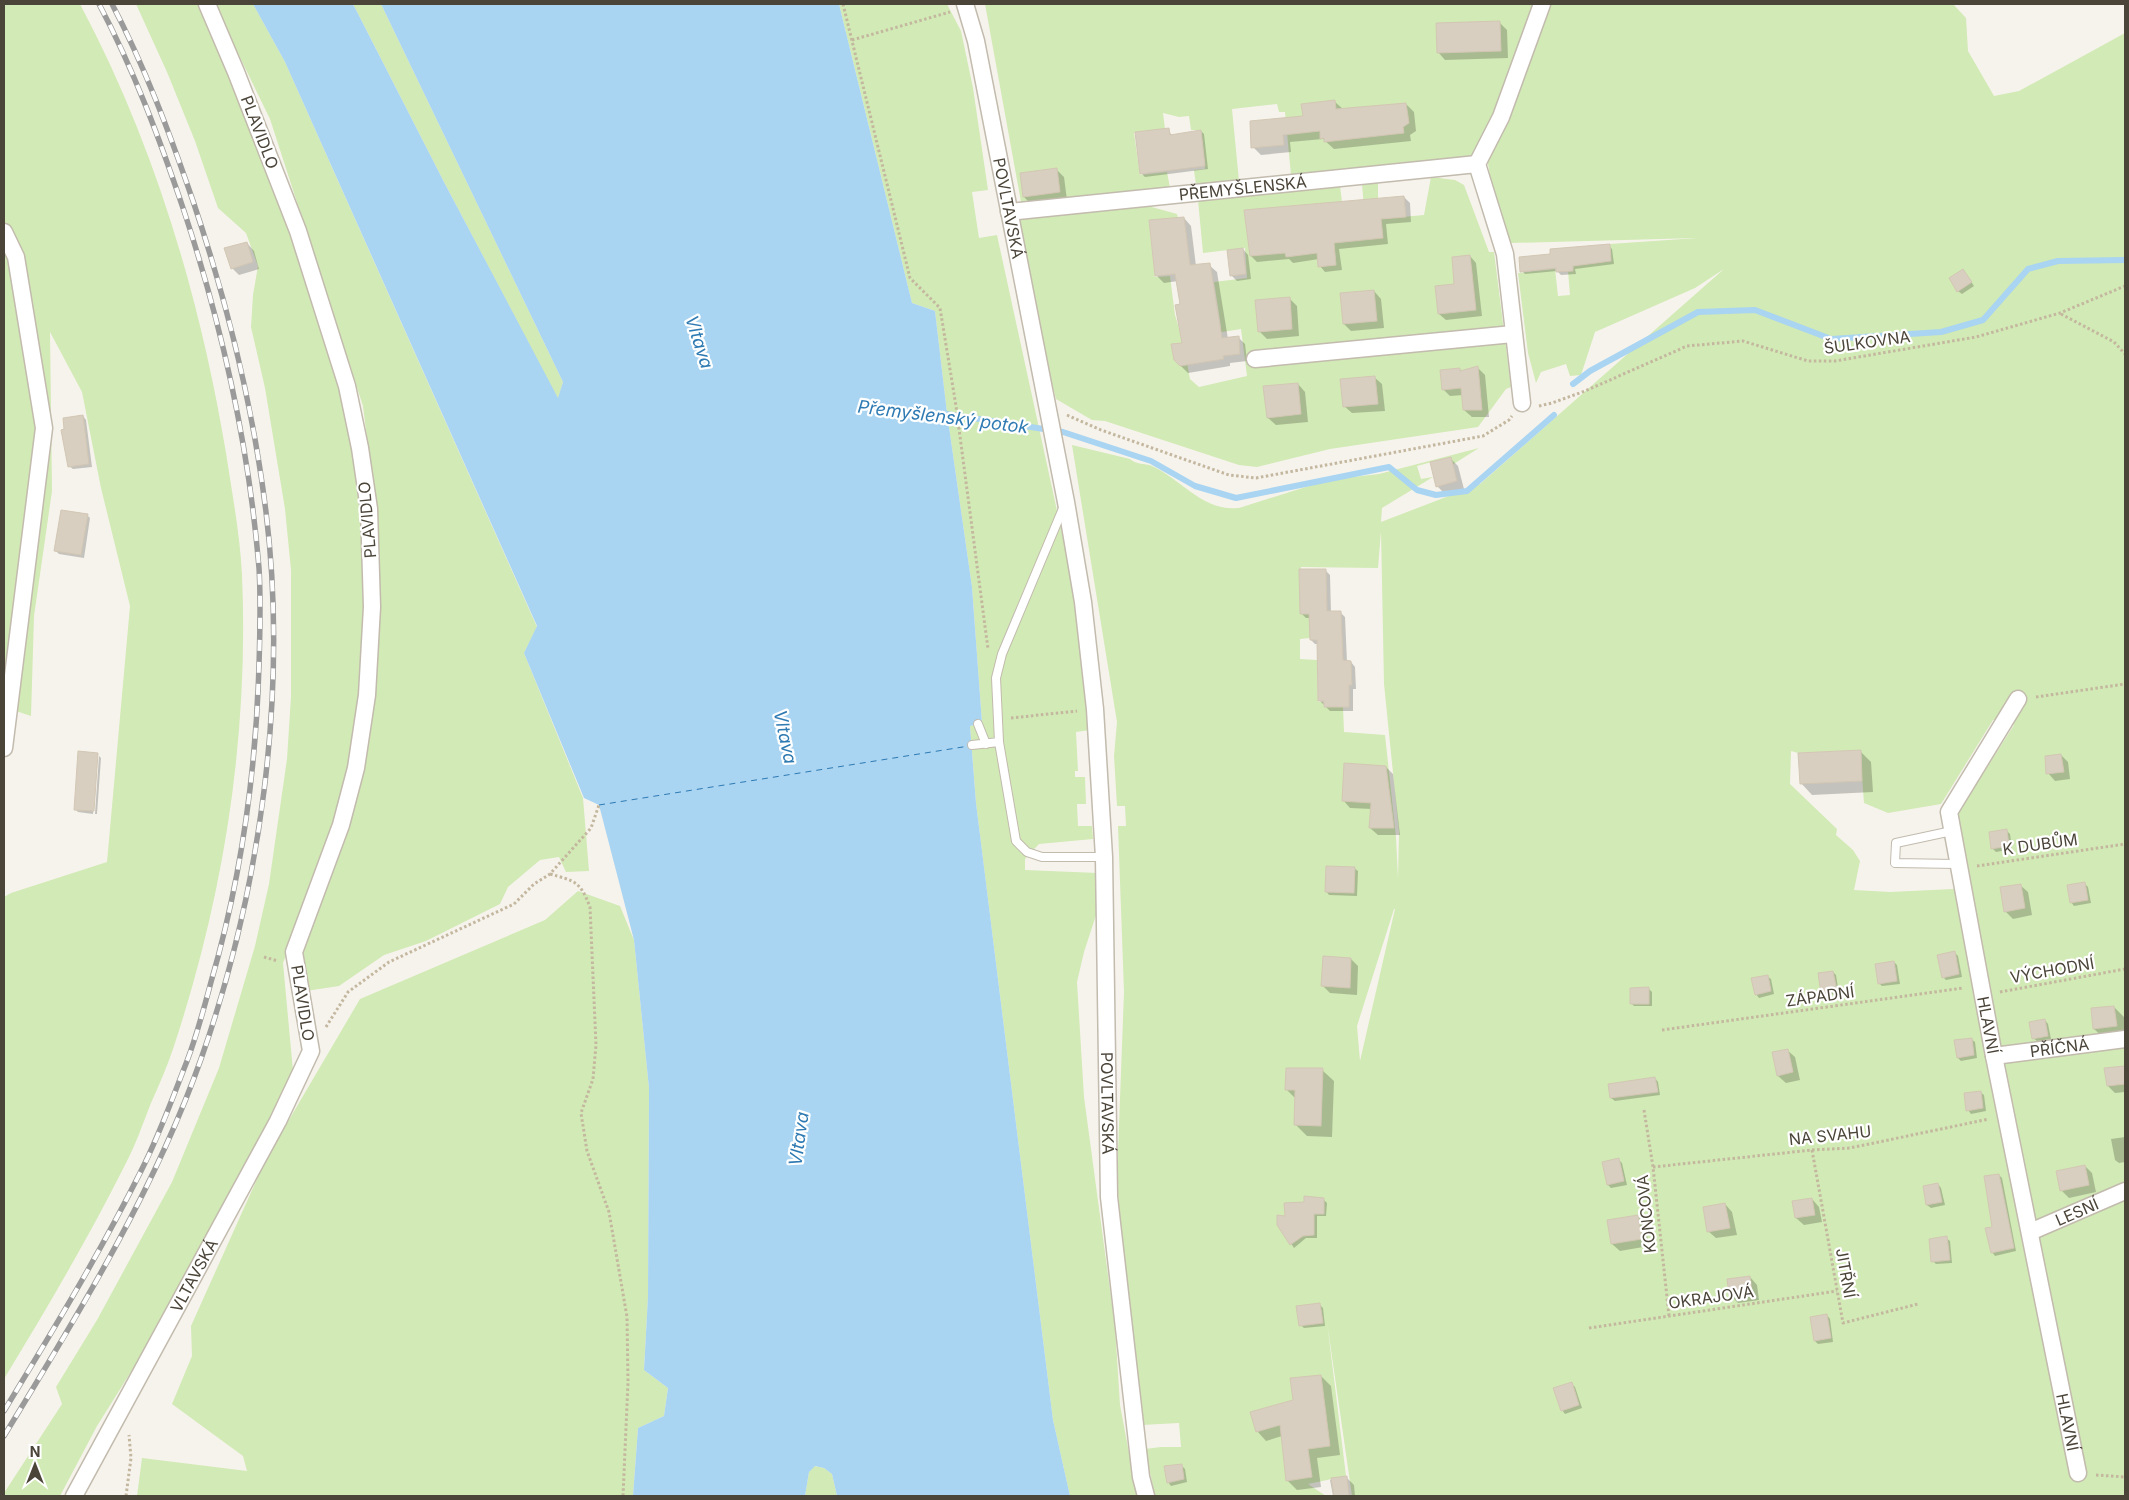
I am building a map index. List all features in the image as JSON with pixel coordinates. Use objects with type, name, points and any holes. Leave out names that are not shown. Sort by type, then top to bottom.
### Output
[{"type":"street","name":"PLAVIDLO","points":[[207,4],[236,72],[298,231],[347,386],[369,509],[372,607],[367,695],[356,768],[341,825],[294,952],[311,1051]]},
{"type":"street","points":[[1522,403],[1505,254],[1477,164],[1501,117],[1542,4]]},
{"type":"street","name":"POVLTAVSKÁ","points":[[968,6],[1066,502],[1083,602],[1089,710],[1104,857],[1110,1197],[1141,1477],[1146,1496]]},
{"type":"street","name":"PŘEMYŠLENSKÁ","points":[[1009,212],[1477,164]]},
{"type":"street","points":[[4,232],[16,257],[44,428],[4,748]]},
{"type":"street","points":[[1255,360],[1513,334]]},
{"type":"street","name":"HLAVNÍ","points":[[2018,699],[1949,812],[1957,866],[1994,1056],[2078,1473]]},
{"type":"street","name":"PŘÍČNÁ","points":[[1994,1056],[2125,1039]]},
{"type":"street","name":"VLTAVSKÁ","points":[[74,1496],[278,1121],[311,1051]]},
{"type":"street","name":"LESNÍ","points":[[2030,1232],[2125,1191]]},
{"type":"lane","points":[[1066,502],[1002,654],[996,678],[999,742],[1016,841],[1027,852],[1042,857],[1104,857]]},
{"type":"lane","points":[[978,724],[986,744]]},
{"type":"lane","points":[[972,745],[999,742]]},
{"type":"lane","points":[[1952,831],[1896,843],[1894,864],[1957,866]]},
{"type":"path","points":[[843,4],[910,278],[940,308],[956,406],[988,650]]},
{"type":"path","points":[[852,40],[968,6]]},
{"type":"path","name":"ŠULKOVNA","points":[[1552,403],[1687,346],[1743,341],[1808,361],[1835,361],[1976,337],[2060,313],[2125,286]]},
{"type":"path","points":[[2060,313],[2114,342],[2125,354]]},
{"type":"path","points":[[1047,413],[1062,413],[1101,430],[1229,474],[1256,478],[1483,436],[1509,420],[1522,403]]},
{"type":"path","points":[[2018,699],[2125,684]]},
{"type":"path","points":[[998,720],[1089,710]]},
{"type":"path","points":[[311,1051],[348,992],[389,962],[514,904],[534,884],[550,874],[591,828],[599,805]]},
{"type":"path","name":"K DUBŮM","points":[[1957,866],[2125,844]]},
{"type":"path","points":[[550,874],[574,881],[585,893],[590,906],[596,1045],[593,1079],[581,1114],[588,1151],[609,1212],[627,1317],[628,1382],[622,1496]]},
{"type":"path","name":"VÝCHODNÍ","points":[[1982,991],[2125,969]]},
{"type":"path","name":"ZÁPADNÍ","points":[[1662,1030],[1982,991]]},
{"type":"path","name":"KONCOVÁ","points":[[1644,1110],[1654,1167],[1670,1316]]},
{"type":"path","name":"NA SVAHU","points":[[1654,1167],[1812,1150],[1850,1148],[2007,1115]]},
{"type":"path","name":"JITŘNÍ","points":[[1812,1150],[1843,1324],[1918,1304]]},
{"type":"path","name":"OKRAJOVÁ","points":[[1589,1328],[1837,1291]]},
{"type":"path","points":[[126,1496],[130,1458],[129,1428]]},
{"type":"path","points":[[2078,1473],[2125,1477]]},
{"type":"green space","points":[[4,4],[80,4],[130,111],[152,166],[188,279],[215,395],[240,544],[243,635],[237,755],[229,815],[206,933],[173,1049],[133,1148],[112,1191],[4,1379],[4,897],[11,893],[107,862],[130,606],[101,488],[82,392],[50,332],[52,491],[34,616],[31,716],[4,707]]},
{"type":"green space","points":[[136,4],[201,4],[294,239],[314,299],[347,421],[361,497],[363,525],[362,596],[367,600],[358,730],[344,795],[317,874],[283,963],[293,1071],[251,1158],[176,1300],[97,1426],[60,1496],[4,1496],[4,1493],[62,1404],[56,1387],[97,1320],[172,1182],[219,1068],[255,946],[269,884],[287,759],[291,697],[291,570],[285,509],[265,388],[251,327],[253,295],[258,266],[246,233],[218,208],[195,141],[167,72]]},
{"type":"green space","points":[[214,4],[253,4],[285,62],[537,627],[524,653],[583,798],[589,871],[566,872],[559,857],[540,860],[508,887],[500,904],[426,941],[384,955],[339,986],[306,991],[301,951],[367,745],[378,653],[377,518],[363,406],[270,119]]},
{"type":"green space","points":[[353,4],[381,4],[563,382],[558,399],[445,184]]},
{"type":"green space","points":[[839,4],[947,4],[961,31],[973,88],[988,190],[972,192],[979,238],[997,235],[1076,598],[1090,730],[1076,732],[1078,771],[1075,771],[1075,777],[1085,777],[1086,804],[1077,804],[1078,826],[1092,826],[1093,839],[1039,844],[1025,859],[1025,870],[1098,873],[1099,906],[1084,952],[1077,982],[1084,1097],[1115,1327],[1120,1405],[1137,1496],[1070,1496],[1053,1420],[976,803],[970,726],[982,723],[972,587],[947,413],[935,311],[912,303]]},
{"type":"green space","points":[[985,4],[1953,4],[1966,18],[1968,51],[1994,96],[2019,91],[2125,33],[2125,1496],[1352,1496],[1327,1322],[1346,1476],[1308,1484],[1326,1496],[1155,1496],[1145,1449],[1181,1447],[1179,1423],[1142,1425],[1128,1335],[1117,1179],[1124,992],[1118,826],[1126,826],[1125,806],[1117,806],[1114,756],[1117,722],[1072,445],[1152,466],[1203,500],[1226,508],[1239,508],[1328,480],[1379,474],[1479,448],[1452,465],[1450,457],[1417,466],[1421,479],[1433,477],[1382,508],[1381,522],[1480,484],[1724,269],[1695,288],[1595,332],[1581,375],[1570,376],[1566,364],[1541,372],[1536,383],[1528,353],[1518,273],[1555,269],[1558,296],[1570,295],[1568,271],[1573,271],[1573,266],[1611,261],[1610,244],[1697,238],[1510,243],[1492,188],[1487,158],[1550,5],[1533,5],[1497,116],[1472,157],[1291,175],[1285,112],[1279,112],[1277,104],[1232,109],[1239,181],[1196,185],[1194,170],[1205,169],[1201,130],[1191,130],[1189,116],[1179,117],[1163,113],[1165,129],[1134,133],[1140,175],[1167,172],[1170,188],[1021,202]],"holes":[[[1381,531],[1384,684],[1399,832],[1398,879],[1396,837],[1385,735],[1344,732],[1343,707],[1324,707],[1323,702],[1318,702],[1317,660],[1300,659],[1300,639],[1310,638],[1310,612],[1301,611],[1301,567],[1378,568]],[[1993,720],[2014,725],[1956,816],[1967,880],[1953,889],[1890,892],[1854,890],[1860,861],[1853,850],[1836,835],[1837,829],[1790,784],[1791,751],[1798,753],[1860,750],[1864,803],[1888,813],[1941,804]],[[1394,909],[1395,909],[1360,1061],[1357,1026]]]},
{"type":"green space","points":[[1431,177],[1455,180],[1464,185],[1489,252],[1494,252],[1511,387],[1506,389],[1478,427],[1330,449],[1257,467],[1239,465],[1105,421],[1092,420],[1056,399],[1038,329],[1019,222],[1024,218],[1148,206],[1177,214],[1178,218],[1149,221],[1155,277],[1170,276],[1175,315],[1183,341],[1190,379],[1199,387],[1247,376],[1241,329],[1192,337],[1189,333],[1221,327],[1214,282],[1247,278],[1245,248],[1203,253],[1198,200],[1340,186],[1342,202],[1366,230],[1362,184],[1378,182],[1378,199],[1391,218],[1424,215]]},
{"type":"green space","points":[[578,891],[620,906],[634,940],[649,1088],[648,1296],[644,1370],[668,1388],[664,1416],[638,1428],[633,1496],[137,1496],[142,1458],[247,1471],[243,1456],[172,1404],[192,1356],[191,1326],[266,1159],[360,999],[545,920]]},
{"type":"green space","points":[[814,1466],[824,1468],[832,1474],[837,1496],[805,1496],[809,1472]]},
{"type":"water","name":"Vltava","points":[[253,4],[353,4],[558,398],[563,382],[381,4],[839,4],[912,303],[935,311],[947,413],[972,587],[982,723],[970,726],[976,803],[1053,1420],[1070,1496],[837,1496],[832,1474],[824,1468],[815,1466],[809,1472],[805,1496],[633,1496],[638,1428],[664,1416],[668,1388],[644,1370],[648,1296],[649,1088],[634,940],[599,805],[584,798],[524,653],[537,626],[285,62]]},
{"type":"building","points":[[1500,21],[1501,51],[1437,53],[1436,23]]},
{"type":"building","points":[[1335,100],[1336,109],[1406,103],[1409,123],[1403,127],[1404,133],[1324,142],[1324,138],[1320,139],[1320,131],[1283,135],[1284,145],[1251,148],[1250,121],[1303,116],[1301,104]]},
{"type":"building","points":[[1169,128],[1170,135],[1201,130],[1205,166],[1140,174],[1135,132]]},
{"type":"building","points":[[1057,168],[1060,192],[1023,197],[1020,173]]},
{"type":"building","points":[[1404,196],[1406,217],[1381,219],[1383,238],[1334,243],[1336,265],[1318,267],[1317,253],[1286,257],[1285,253],[1250,256],[1244,210]]},
{"type":"building","points":[[1184,217],[1190,265],[1210,263],[1222,338],[1239,336],[1240,354],[1223,356],[1224,359],[1180,366],[1174,360],[1171,344],[1182,343],[1175,305],[1180,304],[1175,274],[1155,276],[1149,220]]},
{"type":"building","points":[[247,242],[253,262],[231,269],[224,248]]},
{"type":"building","points":[[1610,244],[1611,261],[1573,266],[1573,271],[1556,272],[1556,268],[1520,272],[1519,257],[1550,254],[1550,249]]},
{"type":"building","points":[[1243,248],[1246,274],[1230,276],[1227,250]]},
{"type":"building","points":[[1470,255],[1476,310],[1438,314],[1435,286],[1454,284],[1452,257]]},
{"type":"building","points":[[1963,269],[1972,282],[1957,292],[1949,278]]},
{"type":"building","points":[[1374,290],[1377,321],[1343,324],[1340,293]]},
{"type":"building","points":[[1290,297],[1292,329],[1258,332],[1255,300]]},
{"type":"building","points":[[1478,366],[1482,410],[1463,410],[1461,388],[1442,390],[1440,370],[1460,368],[1460,371]]},
{"type":"building","points":[[1375,376],[1378,404],[1343,407],[1340,379]]},
{"type":"building","points":[[1298,383],[1301,414],[1267,418],[1263,386]]},
{"type":"building","points":[[83,415],[89,464],[68,467],[61,430],[64,429],[63,418]]},
{"type":"building","points":[[1451,457],[1457,481],[1436,487],[1430,462]]},
{"type":"building","points":[[61,510],[88,514],[81,555],[54,551]]},
{"type":"building","points":[[1299,569],[1326,569],[1327,611],[1341,611],[1343,660],[1351,661],[1352,685],[1349,685],[1349,707],[1324,707],[1324,701],[1318,701],[1317,640],[1310,640],[1309,614],[1300,614]]},
{"type":"building","points":[[1861,750],[1862,781],[1800,784],[1798,753]]},
{"type":"building","points":[[78,751],[98,753],[94,811],[74,810]]},
{"type":"building","points":[[2061,754],[2064,772],[2046,774],[2045,756]]},
{"type":"building","points":[[1344,763],[1386,766],[1394,828],[1369,828],[1371,803],[1342,801]]},
{"type":"building","points":[[2007,829],[2009,846],[1991,849],[1989,832]]},
{"type":"building","points":[[1326,866],[1355,867],[1354,893],[1325,892]]},
{"type":"building","points":[[2085,882],[2088,900],[2070,903],[2067,885]]},
{"type":"building","points":[[2021,884],[2025,908],[2004,912],[2000,887]]},
{"type":"building","points":[[1955,951],[1959,974],[1942,978],[1937,955]]},
{"type":"building","points":[[1323,956],[1351,958],[1350,988],[1321,986]]},
{"type":"building","points":[[1894,961],[1897,981],[1878,984],[1875,964]]},
{"type":"building","points":[[1833,971],[1837,991],[1821,993],[1818,973]]},
{"type":"building","points":[[1768,975],[1771,991],[1755,995],[1751,978]]},
{"type":"building","points":[[1649,987],[1649,1004],[1630,1004],[1630,988]]},
{"type":"building","points":[[2114,1006],[2117,1026],[2093,1029],[2091,1008]]},
{"type":"building","points":[[2045,1019],[2048,1036],[2032,1039],[2029,1022]]},
{"type":"building","points":[[1972,1038],[1974,1055],[1957,1058],[1954,1040]]},
{"type":"building","points":[[1788,1049],[1793,1072],[1777,1076],[1772,1052]]},
{"type":"building","points":[[2125,1066],[2125,1084],[2107,1086],[2104,1068]]},
{"type":"building","points":[[1286,1068],[1323,1068],[1321,1126],[1294,1125],[1295,1090],[1285,1090]]},
{"type":"building","points":[[1655,1077],[1658,1092],[1610,1098],[1608,1084]]},
{"type":"building","points":[[1981,1091],[1983,1108],[1966,1111],[1964,1093]]},
{"type":"building","points":[[1619,1158],[1624,1181],[1607,1185],[1602,1162]]},
{"type":"building","points":[[2085,1165],[2089,1185],[2060,1191],[2056,1171]]},
{"type":"building","points":[[1999,1174],[2014,1248],[1991,1253],[1985,1228],[1992,1227],[1984,1176]]},
{"type":"building","points":[[1938,1183],[1942,1202],[1926,1205],[1923,1186]]},
{"type":"building","points":[[1304,1196],[1324,1198],[1324,1214],[1314,1214],[1314,1235],[1303,1236],[1290,1245],[1277,1225],[1277,1215],[1285,1216],[1284,1203],[1304,1202]]},
{"type":"building","points":[[1812,1198],[1815,1215],[1795,1218],[1792,1201]]},
{"type":"building","points":[[1725,1203],[1730,1228],[1707,1232],[1703,1207]]},
{"type":"building","points":[[1638,1215],[1642,1239],[1611,1244],[1607,1220]]},
{"type":"building","points":[[1947,1236],[1950,1260],[1931,1262],[1929,1239]]},
{"type":"building","points":[[1750,1276],[1752,1293],[1729,1296],[1727,1279]]},
{"type":"building","points":[[1320,1303],[1323,1323],[1299,1326],[1296,1306]]},
{"type":"building","points":[[1827,1314],[1831,1338],[1814,1341],[1810,1317]]},
{"type":"building","points":[[1321,1375],[1330,1446],[1308,1449],[1312,1477],[1286,1481],[1280,1425],[1256,1432],[1250,1412],[1293,1400],[1290,1378]]},
{"type":"building","points":[[1572,1382],[1579,1405],[1561,1411],[1553,1388]]},
{"type":"building","points":[[1182,1464],[1184,1479],[1167,1483],[1164,1466]]},
{"type":"building","points":[[1347,1476],[1349,1496],[1334,1496],[1331,1478]]},
{"type":"waterway","name":"Přemyšlenský potok","points":[[1573,384],[1590,371],[1698,312],[1755,310],[1831,339],[1941,332],[1983,320],[2028,269],[2058,261],[2125,260]]},
{"type":"waterway","name":"Přemyšlenský potok","points":[[940,413],[1063,432],[1151,461],[1195,486],[1236,498],[1389,467],[1417,490],[1436,495],[1467,491],[1554,415]]},
{"type":"ferry route","points":[[599,805],[969,746]]},
{"type":"railway","points":[[4,1411],[75,1292],[125,1202],[154,1144],[191,1051],[222,943],[239,865],[250,786],[257,705],[260,616],[259,568],[248,477],[232,387],[198,254],[175,184],[135,80],[99,4]]},
{"type":"railway","points":[[4,1436],[86,1299],[137,1205],[161,1157],[201,1059],[222,994],[240,927],[254,858],[264,789],[271,719],[274,649],[272,580],[261,472],[246,394],[228,316],[193,201],[156,101],[112,4]]}]
